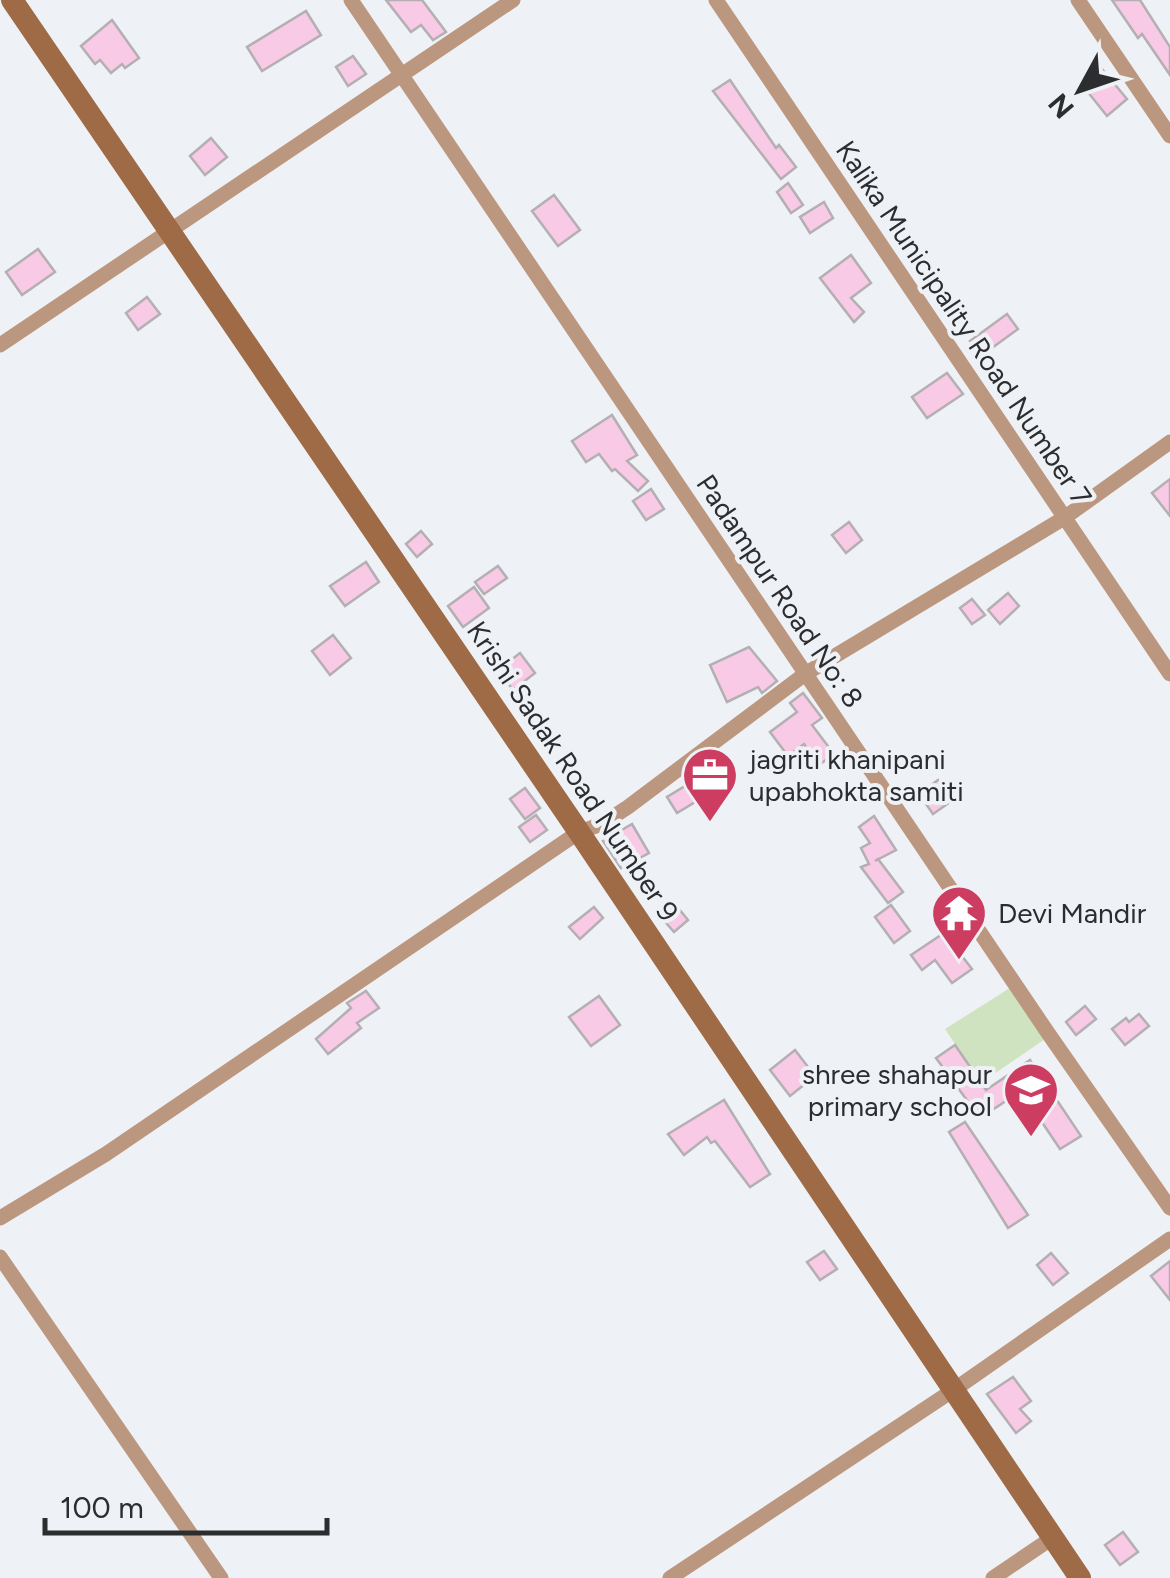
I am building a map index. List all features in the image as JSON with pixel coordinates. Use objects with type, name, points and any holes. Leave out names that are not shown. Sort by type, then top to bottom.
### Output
[{"type":"street","name":"Krishi Sadak Road Number 9","points":[[12,0],[579,832],[1080,1578]]},
{"type":"street","name":"Padampur Road No: 8","points":[[351,0],[1170,1208]]},
{"type":"street","points":[[0,345],[513,0]]},
{"type":"street","name":"Kalika Municipality Road Number 7","points":[[716,0],[1170,674]]},
{"type":"street","points":[[1078,0],[1170,136]]},
{"type":"street","points":[[0,1218],[106,1154],[579,832],[602,824],[628,807],[805,674],[1064,518],[1170,442]]},
{"type":"street","points":[[670,1578],[1170,1239]]},
{"type":"street","points":[[0,1257],[221,1578]]},
{"type":"street","points":[[993,1578],[1052,1538]]},
{"type":"green space","points":[[1013,986],[1048,1037],[981,1083],[945,1029]]},
{"type":"building","points":[[386,0],[422,0],[446,32],[433,40],[421,25],[411,32]]},
{"type":"building","points":[[1112,0],[1140,0],[1170,47],[1170,75],[1142,34],[1138,38]]},
{"type":"building","points":[[306,11],[321,35],[262,71],[247,47]]},
{"type":"building","points":[[112,20],[139,58],[111,73],[100,60],[95,64],[81,46]]},
{"type":"building","points":[[353,56],[366,74],[348,86],[336,67]]},
{"type":"building","points":[[1102,69],[1127,99],[1107,116],[1083,86]]},
{"type":"building","points":[[730,80],[776,148],[779,145],[796,167],[781,179],[713,91]]},
{"type":"building","points":[[211,138],[227,157],[205,175],[190,156]]},
{"type":"building","points":[[788,183],[803,205],[791,213],[777,192]]},
{"type":"building","points":[[554,195],[580,230],[558,246],[532,211]]},
{"type":"building","points":[[824,202],[833,218],[810,233],[800,217]]},
{"type":"building","points":[[38,249],[55,272],[22,295],[6,272]]},
{"type":"building","points":[[851,255],[871,283],[851,298],[864,312],[854,322],[820,278]]},
{"type":"building","points":[[147,297],[160,314],[138,330],[126,313]]},
{"type":"building","points":[[1007,314],[1018,329],[981,356],[970,341]]},
{"type":"building","points":[[947,373],[963,394],[927,418],[912,397]]},
{"type":"building","points":[[612,415],[637,455],[627,461],[648,481],[638,491],[615,469],[612,471],[599,454],[586,462],[572,441]]},
{"type":"building","points":[[1170,479],[1170,516],[1152,493]]},
{"type":"building","points":[[651,489],[664,509],[646,520],[633,501]]},
{"type":"building","points":[[849,522],[862,540],[846,553],[832,535]]},
{"type":"building","points":[[421,531],[432,544],[417,557],[406,544]]},
{"type":"building","points":[[366,562],[379,582],[345,606],[330,586]]},
{"type":"building","points":[[498,566],[507,578],[484,594],[475,582]]},
{"type":"building","points":[[474,587],[489,608],[463,627],[448,606]]},
{"type":"building","points":[[1008,593],[1019,606],[1000,624],[988,610]]},
{"type":"building","points":[[972,599],[985,615],[972,624],[960,608]]},
{"type":"building","points":[[333,635],[351,658],[330,675],[312,651]]},
{"type":"building","points":[[749,647],[777,681],[762,693],[758,687],[727,702],[710,665]]},
{"type":"building","points":[[520,653],[535,673],[513,690],[498,670]]},
{"type":"building","points":[[803,693],[822,718],[812,725],[834,754],[819,765],[804,744],[788,756],[770,732],[797,712],[790,703]]},
{"type":"building","points":[[938,780],[953,800],[933,814],[919,794]]},
{"type":"building","points":[[690,783],[700,799],[677,813],[667,797]]},
{"type":"building","points":[[525,788],[540,808],[525,819],[510,799]]},
{"type":"building","points":[[536,815],[547,830],[530,842],[519,827]]},
{"type":"building","points":[[874,816],[896,850],[878,859],[903,892],[888,903],[861,867],[869,864],[861,848],[870,843],[859,827]]},
{"type":"building","points":[[632,824],[649,853],[621,868],[603,841]]},
{"type":"building","points":[[675,904],[688,920],[674,932],[660,916]]},
{"type":"building","points":[[891,905],[910,931],[894,943],[875,917]]},
{"type":"building","points":[[594,907],[603,918],[580,939],[569,927]]},
{"type":"building","points":[[944,933],[972,969],[952,983],[935,960],[922,970],[911,955]]},
{"type":"building","points":[[366,991],[379,1008],[357,1023],[361,1028],[328,1054],[316,1039],[351,1008],[347,1003]]},
{"type":"building","points":[[599,996],[620,1025],[591,1046],[569,1017]]},
{"type":"building","points":[[1085,1006],[1096,1019],[1076,1035],[1066,1022]]},
{"type":"building","points":[[1139,1014],[1149,1026],[1125,1045],[1112,1029]]},
{"type":"building","points":[[955,1045],[986,1090],[1030,1060],[1081,1136],[1060,1149],[1021,1091],[980,1118],[936,1058]]},
{"type":"building","points":[[795,1050],[815,1076],[790,1096],[770,1070]]},
{"type":"building","points":[[724,1100],[770,1174],[750,1187],[715,1141],[711,1143],[707,1137],[684,1155],[668,1134]]},
{"type":"building","points":[[965,1122],[1028,1215],[1008,1228],[949,1132]]},
{"type":"building","points":[[824,1251],[837,1269],[820,1280],[807,1262]]},
{"type":"building","points":[[1051,1253],[1068,1273],[1053,1285],[1037,1265]]},
{"type":"building","points":[[1170,1261],[1170,1300],[1151,1276]]},
{"type":"building","points":[[1013,1377],[1031,1401],[1020,1409],[1031,1421],[1016,1433],[987,1394]]},
{"type":"building","points":[[1123,1532],[1138,1552],[1120,1565],[1105,1545]]},
{"type":"place","name":"jagriti khanipani upabhokta samiti","points":[[710,824]]},
{"type":"place","name":"Devi Mandir","points":[[959,962]]},
{"type":"place","name":"shree shahapur primary school","points":[[1031,1139]]}]
